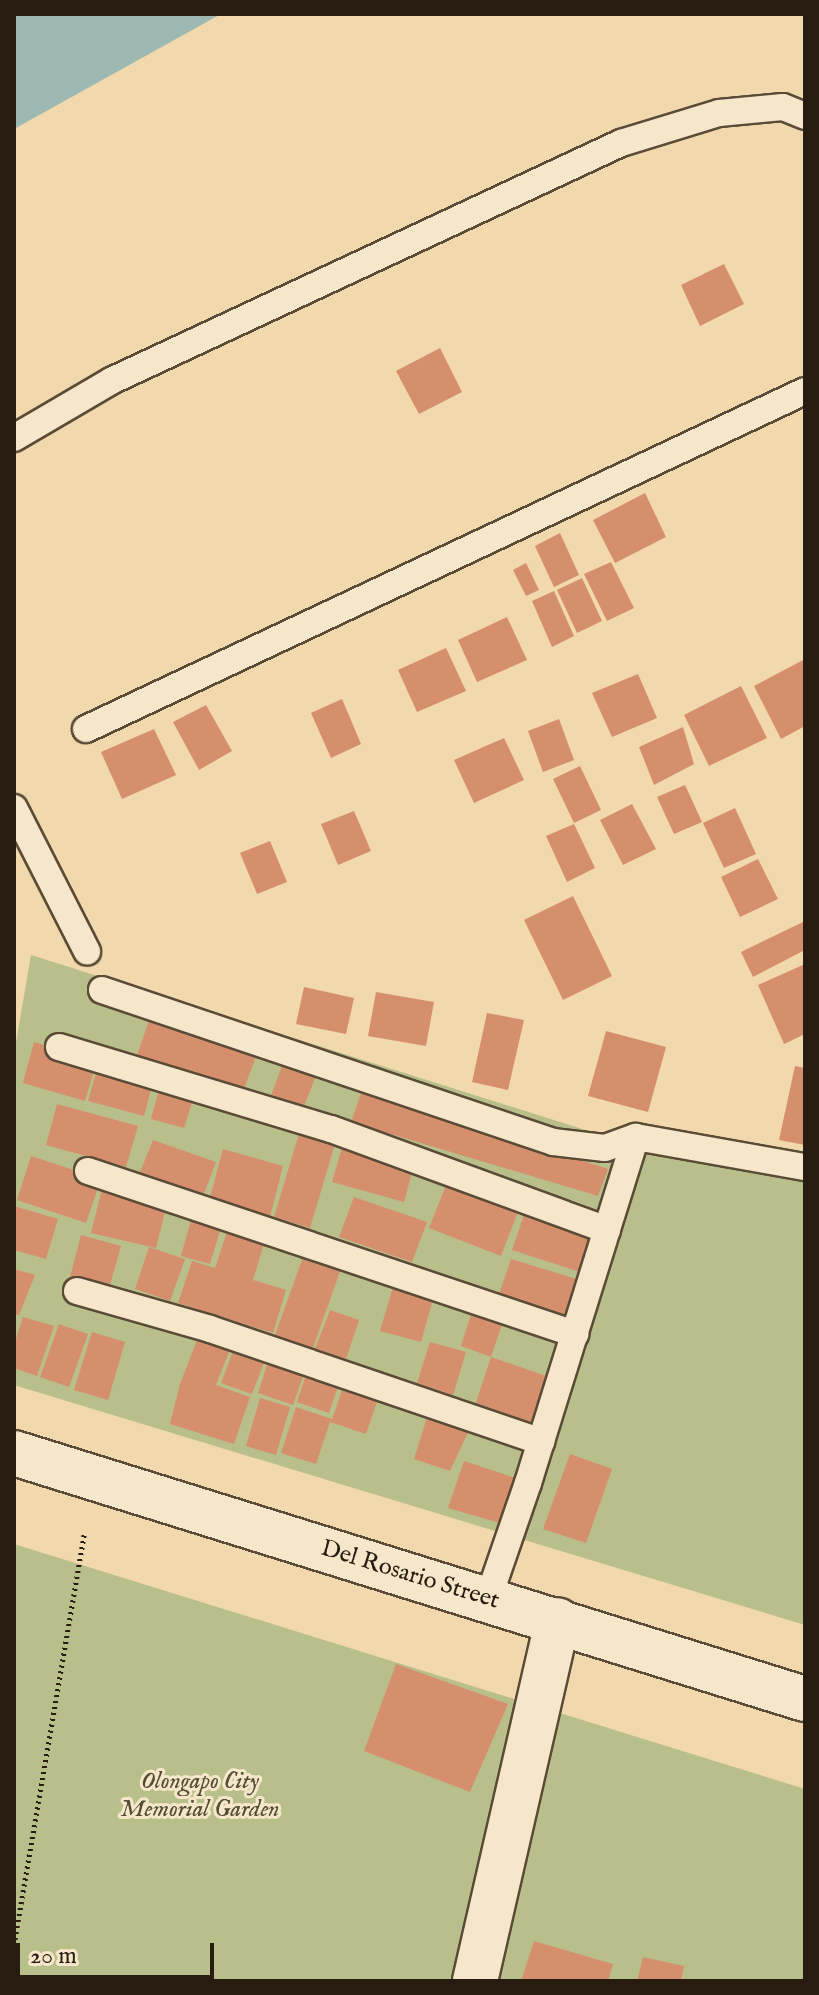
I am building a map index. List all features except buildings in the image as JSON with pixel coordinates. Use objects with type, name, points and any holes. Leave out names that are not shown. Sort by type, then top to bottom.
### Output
[{"type":"main road","name":"Del Rosario Street","points":[[14,1453],[805,1699]]},
{"type":"main road","points":[[475,1981],[558,1620]]},
{"type":"lane","points":[[14,438],[111,381],[621,143],[719,113],[783,107],[805,116]]},
{"type":"lane","points":[[86,729],[805,391]]},
{"type":"lane","points":[[14,808],[87,951]]},
{"type":"lane","points":[[102,990],[553,1142],[605,1148],[636,1137],[805,1167]]},
{"type":"lane","points":[[59,1047],[331,1129],[607,1230]]},
{"type":"lane","points":[[488,1599],[541,1442],[636,1137]]},
{"type":"lane","points":[[88,1171],[575,1334]]},
{"type":"lane","points":[[77,1291],[210,1329],[541,1442]]},
{"type":"path","points":[[14,1945],[94,1478]]},
{"type":"green space","points":[[31,955],[674,1158],[805,1178],[805,1625],[14,1385],[14,1054]]},
{"type":"green space","name":"Olongapo City Memorial Garden","points":[[14,1544],[805,1789],[805,1981],[14,1981]]},
{"type":"water","points":[[14,14],[221,14],[14,129]]}]
